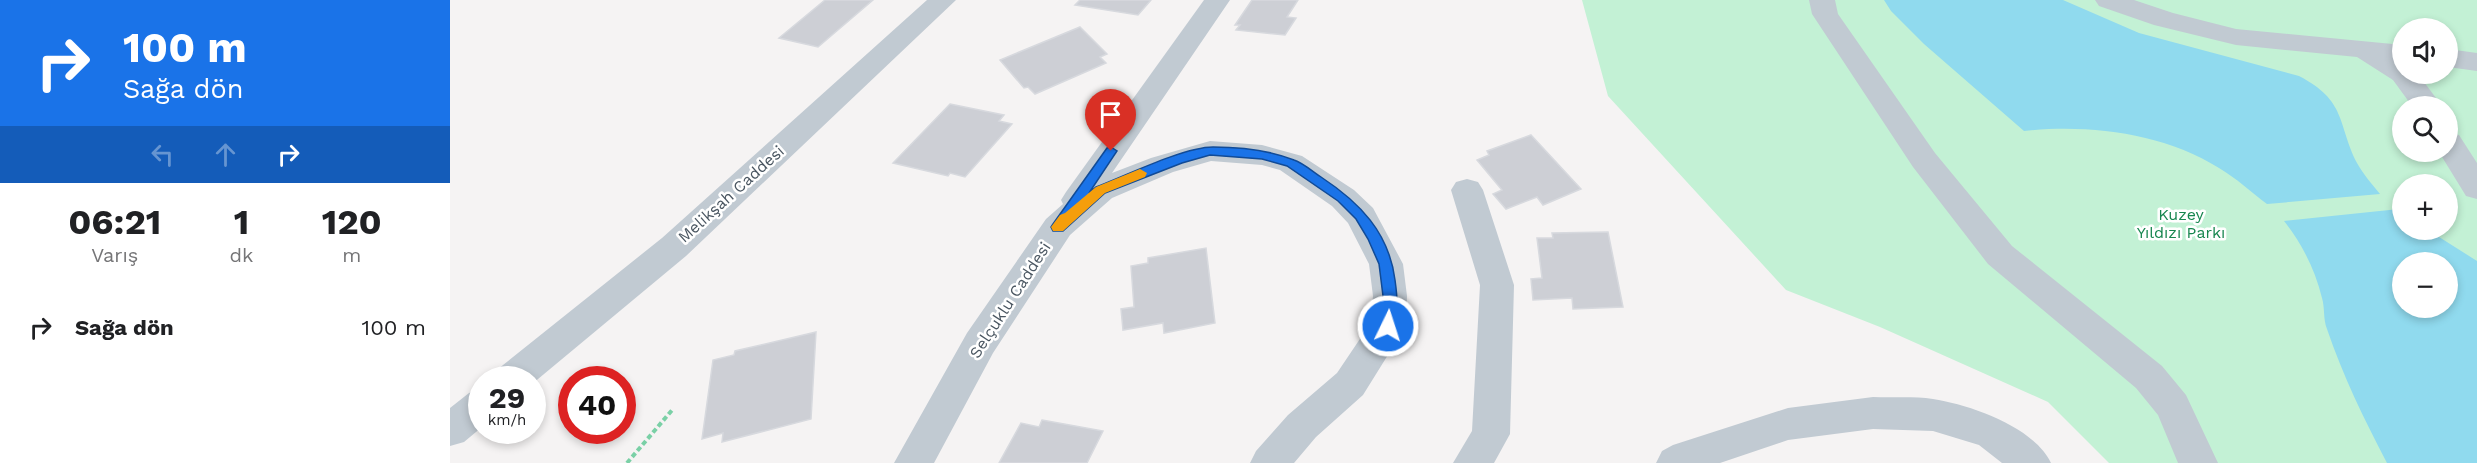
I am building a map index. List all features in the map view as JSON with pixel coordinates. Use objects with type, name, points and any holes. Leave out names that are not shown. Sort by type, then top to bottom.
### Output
[{"type":"street","name":"Melikşah Caddesi","points":[[528,366],[674,247],[944,0]]},
{"type":"street","points":[[1058,227],[1217,0]]},
{"type":"street","points":[[1822,0],[1825,14],[1924,160],[2000,255],[2149,377],[2173,405],[2198,463]]},
{"type":"street","points":[[2108,0],[2164,19],[2236,36],[2392,51]]},
{"type":"street","points":[[2366,50],[2403,74],[2420,96]]},
{"type":"street","points":[[2458,59],[2477,62]]},
{"type":"street","name":"Selçuklu Caddesi","points":[[914,463],[980,343],[1058,227],[1101,190],[1162,165],[1210,151],[1262,155],[1291,163],[1343,198],[1361,216],[1386,264],[1390,296],[1388,326],[1350,384],[1302,426],[1270,463]]},
{"type":"street","points":[[2458,158],[2477,188]]},
{"type":"street","points":[[1467,190],[1497,285],[1491,434],[1473,463]]},
{"type":"street","points":[[1676,463],[1687,457],[1788,424],[1873,413],[1934,415],[1991,432],[2031,463]]},
{"type":"street","points":[[450,430],[468,415]]},
{"type":"path","points":[[627,463],[673,410]]},
{"type":"green space","name":"Kuzey Yıldızı Parkı","points":[[1582,0],[2477,0],[2477,463],[2109,463],[2048,402],[1880,327],[1786,290],[1608,96]]},
{"type":"water","points":[[1884,0],[2063,0],[2139,33],[2299,76],[2314,85],[2333,104],[2357,163],[2380,194],[2267,204],[2219,168],[2174,146],[2150,139],[2099,130],[2024,131],[1924,44],[1891,11]]},
{"type":"water","points":[[2392,210],[2392,240],[2444,240],[2477,261],[2477,463],[2387,463],[2354,397],[2333,346],[2326,325],[2319,287],[2312,267],[2284,221]]},
{"type":"building","points":[[825,0],[873,0],[818,47],[779,38]]},
{"type":"building","points":[[1080,0],[1151,0],[1138,15],[1075,5]]},
{"type":"building","points":[[1252,0],[1298,0],[1287,17],[1296,18],[1285,35],[1236,30],[1240,25],[1235,25]]},
{"type":"building","points":[[1080,27],[1107,54],[1100,57],[1106,63],[1035,94],[1028,87],[1024,88],[1000,60]]},
{"type":"building","points":[[950,104],[1004,115],[999,121],[1012,124],[965,177],[950,173],[948,176],[893,163]]},
{"type":"building","points":[[1531,135],[1581,189],[1543,205],[1537,197],[1506,209],[1493,194],[1502,190],[1477,160],[1489,155],[1487,151]]},
{"type":"building","points":[[1608,232],[1623,307],[1573,309],[1572,298],[1533,300],[1531,279],[1542,278],[1537,238],[1553,238],[1552,233]]},
{"type":"building","points":[[1206,248],[1215,323],[1164,333],[1163,323],[1123,330],[1121,309],[1134,307],[1131,266],[1148,263],[1148,258]]},
{"type":"building","points":[[816,332],[811,419],[722,442],[723,433],[702,439],[713,360],[734,355],[735,351]]},
{"type":"building","points":[[1042,420],[1103,431],[1087,463],[999,463],[1021,423],[1039,427]]},
{"type":"slow traffic","points":[[1065,218],[1058,227],[1101,190],[1140,173]]},
{"type":"route","points":[[1111,151],[1058,227],[1101,190],[1162,165],[1210,151],[1262,155],[1291,163],[1343,198],[1361,216],[1386,264],[1390,296],[1388,326]]}]
